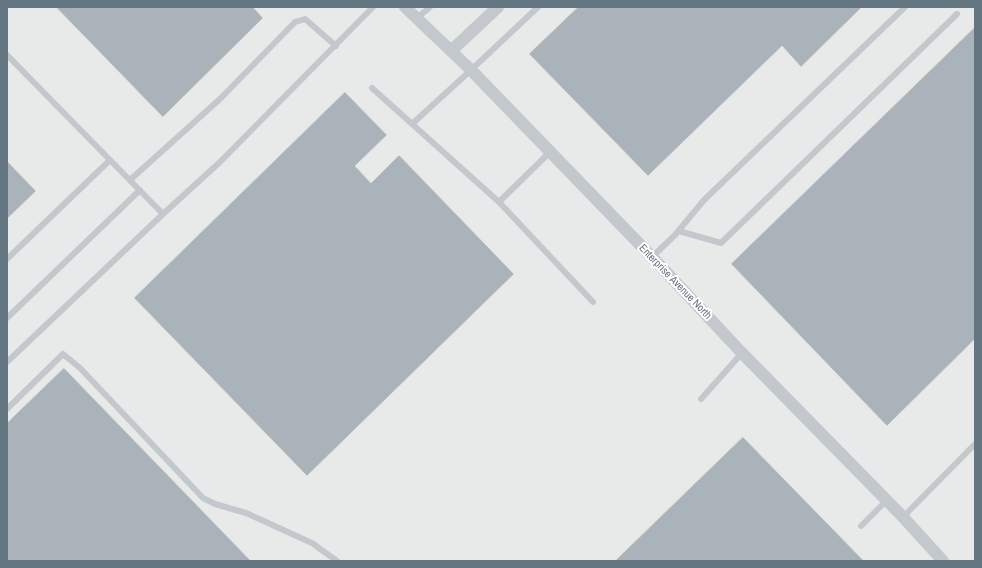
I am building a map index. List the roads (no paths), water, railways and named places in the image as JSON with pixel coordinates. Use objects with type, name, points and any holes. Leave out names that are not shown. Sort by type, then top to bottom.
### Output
[{"type":"street","name":"Enterprise Avenue North","points":[[404,7],[471,70],[652,257],[742,353],[903,517],[943,561]]},
{"type":"street","points":[[451,51],[498,7]]},
{"type":"lane","points":[[7,362],[220,162],[373,7]]},
{"type":"lane","points":[[416,19],[430,7]]},
{"type":"lane","points":[[412,124],[538,7]]},
{"type":"lane","points":[[652,257],[678,231],[704,200],[905,7]]},
{"type":"lane","points":[[678,231],[721,243],[957,14]]},
{"type":"lane","points":[[130,180],[221,98],[295,22],[305,19],[336,46]]},
{"type":"lane","points":[[7,55],[163,214]]},
{"type":"lane","points":[[372,88],[499,202],[593,302]]},
{"type":"lane","points":[[499,202],[550,152]]},
{"type":"lane","points":[[7,259],[110,160]]},
{"type":"lane","points":[[7,318],[140,190]]},
{"type":"lane","points":[[701,399],[742,353]]},
{"type":"lane","points":[[7,409],[63,354],[80,368],[203,498],[215,504],[246,513],[312,543],[337,561]]},
{"type":"lane","points":[[903,517],[975,444]]},
{"type":"lane","points":[[860,526],[886,501]]}]
